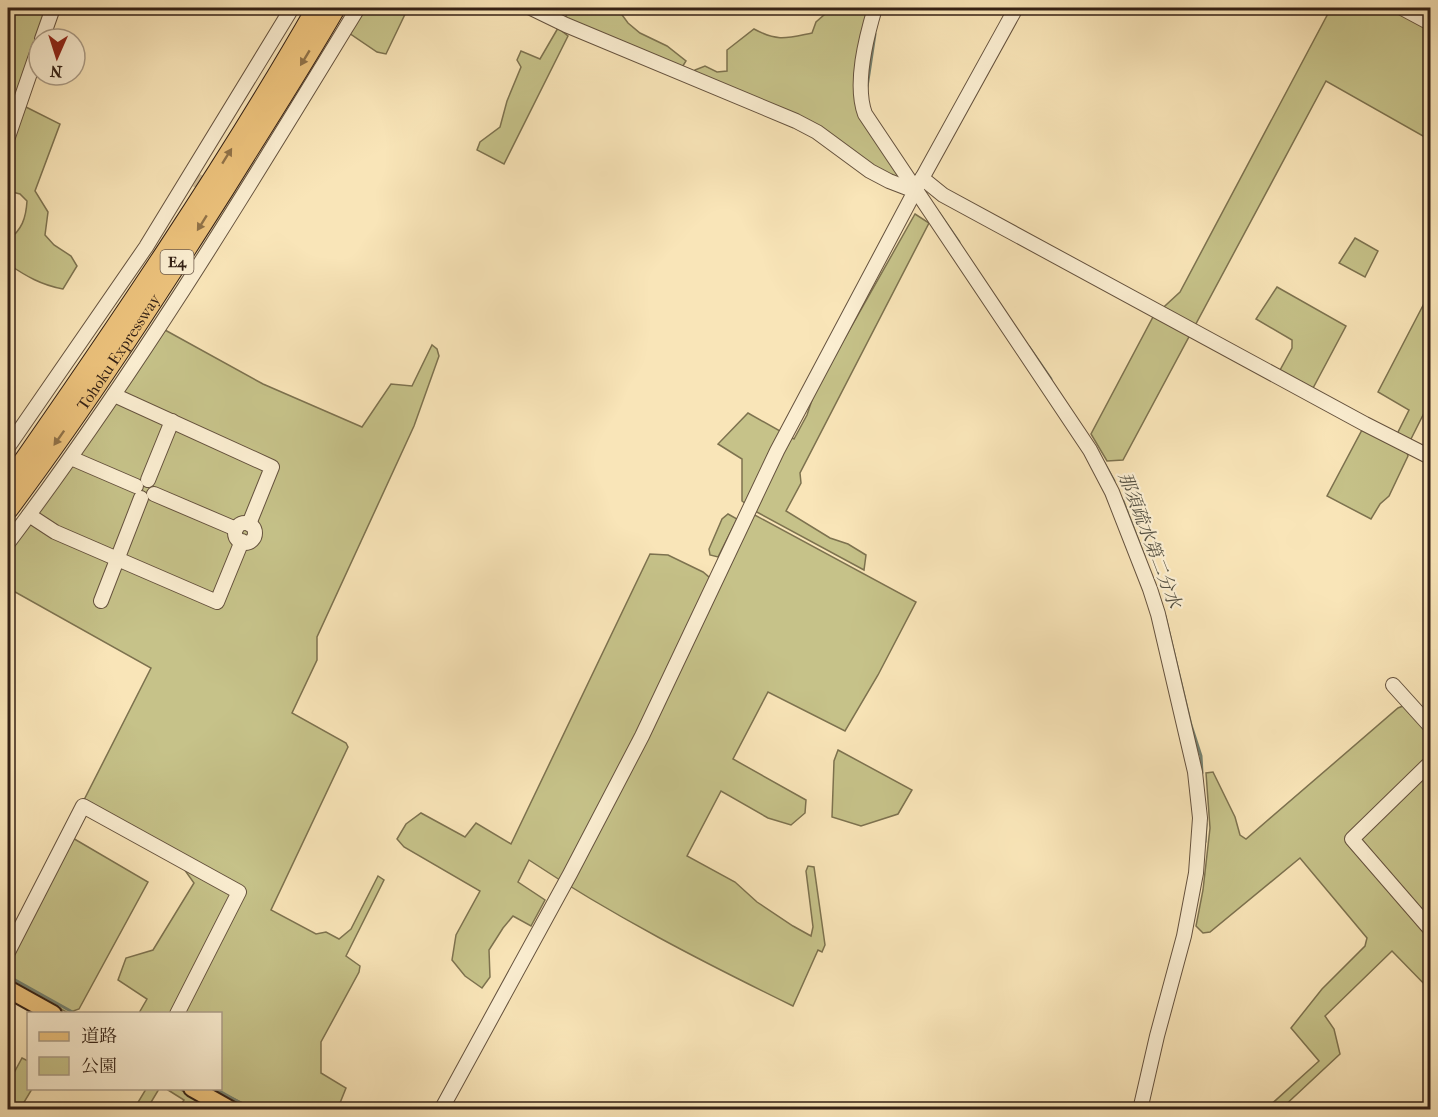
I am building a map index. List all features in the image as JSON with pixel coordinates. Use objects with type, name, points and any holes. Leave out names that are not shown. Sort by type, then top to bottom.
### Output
[{"type":"highway","name":"Tohoku Expressway","points":[[8,484],[173,242],[317,8]]},
{"type":"highway","name":"Tohoku Expressway","points":[[8,509],[115,357],[180,259],[335,8]]},
{"type":"main road","points":[[8,989],[49,1012]]},
{"type":"main road","points":[[194,1090],[231,1110]]},
{"type":"street","points":[[46,27],[53,8]]},
{"type":"street","points":[[8,447],[193,178],[292,8]]},
{"type":"street","points":[[8,543],[167,317],[237,200],[358,8]]},
{"type":"street","points":[[531,8],[566,25],[796,121],[817,132],[870,171],[915,191]]},
{"type":"street","points":[[875,8],[860,85],[861,104],[865,114],[1090,450],[1112,492],[1126,526],[1150,589],[1165,640],[1195,772],[1200,818],[1196,873],[1186,925],[1140,1110]]},
{"type":"street","points":[[441,1110],[570,874],[642,736],[765,475],[915,191],[1016,8]]},
{"type":"street","points":[[1402,8],[1431,23]]},
{"type":"street","points":[[8,137],[27,82]]},
{"type":"street","points":[[922,178],[944,195],[1431,458]]},
{"type":"street","points":[[29,515],[55,531],[217,602],[242,531],[272,467],[114,395]]},
{"type":"street","points":[[101,601],[171,421]]},
{"type":"street","points":[[70,458],[242,531]]},
{"type":"street","points":[[1393,685],[1431,726]]},
{"type":"street","points":[[1431,763],[1352,839],[1431,929]]},
{"type":"street","points":[[8,952],[83,806],[240,891],[178,1012]]},
{"type":"green space","points":[[8,8],[51,8],[44,27],[27,27],[27,77],[18,103],[60,124],[35,191],[48,212],[45,235],[54,245],[71,256],[77,266],[63,289],[34,280],[8,264],[8,240],[17,232],[22,223],[27,201],[20,194],[8,191]]},
{"type":"green space","points":[[364,8],[408,8],[386,54],[377,52],[349,33]]},
{"type":"green space","points":[[570,8],[617,8],[628,23],[640,33],[667,46],[686,61],[681,69],[564,20]]},
{"type":"green space","points":[[832,8],[872,8],[856,80],[902,177],[901,182],[844,149],[696,76],[695,70],[705,66],[717,72],[727,71],[727,50],[754,29],[770,36],[783,38],[812,33],[816,22]]},
{"type":"green space","points":[[1331,8],[1418,8],[1430,14],[1430,140],[1326,81],[1123,460],[1107,461],[1091,434],[1153,317],[1180,292]]},
{"type":"green space","points":[[558,28],[568,36],[504,164],[477,150],[480,142],[500,127],[507,101],[521,67],[517,60],[521,51],[540,59]]},
{"type":"green space","points":[[915,214],[929,223],[800,473],[801,483],[786,511],[830,538],[848,544],[866,555],[864,570],[755,511],[742,501],[742,459],[718,444],[748,413],[794,439],[807,415],[815,391]]},
{"type":"green space","points":[[1355,238],[1378,251],[1365,277],[1339,263]]},
{"type":"green space","points":[[1277,287],[1346,326],[1312,390],[1279,372],[1292,348],[1292,340],[1256,319]]},
{"type":"green space","points":[[1430,292],[1430,401],[1406,449],[1408,456],[1389,496],[1380,504],[1371,519],[1327,496],[1362,430],[1393,442],[1409,410],[1378,392]]},
{"type":"green space","points":[[165,330],[263,384],[362,427],[391,384],[412,386],[432,345],[437,349],[439,356],[414,426],[317,637],[317,660],[292,713],[346,743],[348,747],[271,910],[316,934],[326,932],[339,939],[351,929],[378,876],[384,880],[346,956],[360,966],[359,972],[321,1042],[321,1073],[346,1088],[340,1103],[348,1109],[255,1109],[216,1090],[222,1090],[222,1012],[140,1012],[147,999],[118,980],[126,958],[153,950],[194,883],[167,845],[84,800],[151,668],[8,588],[8,552],[134,377]]},
{"type":"green space","points":[[751,513],[916,602],[878,675],[845,731],[768,692],[733,759],[806,800],[805,813],[791,825],[768,818],[721,791],[687,856],[735,882],[757,902],[811,936],[813,927],[806,871],[808,866],[814,867],[825,945],[822,952],[818,950],[793,1006],[659,937],[593,900],[529,860],[518,882],[545,900],[531,926],[513,916],[503,928],[489,950],[490,977],[482,988],[465,976],[452,960],[456,935],[480,891],[404,847],[397,839],[406,824],[421,813],[465,837],[476,823],[511,844],[650,554],[668,555],[703,572],[715,582]]},
{"type":"green space","points":[[728,514],[737,519],[718,557],[710,555],[709,549],[722,519]]},
{"type":"green space","points":[[1403,706],[1424,728],[1430,722],[1430,990],[1392,951],[1325,1016],[1334,1029],[1340,1054],[1281,1109],[1266,1109],[1319,1061],[1291,1028],[1322,989],[1365,946],[1367,938],[1300,858],[1210,932],[1203,933],[1196,926],[1203,890],[1210,828],[1206,773],[1213,772],[1235,817],[1240,835],[1246,839]]},
{"type":"green space","points":[[838,750],[912,790],[898,814],[861,826],[832,817],[834,761]]},
{"type":"green space","points":[[71,837],[148,882],[79,1009],[66,1012],[8,980],[8,956]]},
{"type":"green space","points":[[22,1058],[27,1060],[27,1090],[31,1090],[20,1109],[8,1109],[8,1084]]},
{"type":"green space","points":[[145,1090],[158,1090],[147,1109],[134,1109]]},
{"type":"green space","points":[[168,1090],[181,1090],[212,1106],[210,1109],[178,1109],[184,1100]]},
{"type":"waterway","name":"那須疏水第二分水","points":[[867,87],[875,34]]},
{"type":"waterway","name":"那須疏水第二分水","points":[[939,213],[959,242]]},
{"type":"waterway","name":"那須疏水第二分水","points":[[1029,347],[1051,379]]},
{"type":"waterway","name":"那須疏水第二分水","points":[[1104,463],[1114,481]]},
{"type":"waterway","name":"那須疏水第二分水","points":[[1123,501],[1144,556]]},
{"type":"waterway","name":"那須疏水第二分水","points":[[1165,616],[1191,725],[1201,756],[1202,773]]},
{"type":"waterway","name":"那須疏水第二分水","points":[[1205,842],[1206,824]]},
{"type":"waterway","points":[[8,976],[72,1012]]},
{"type":"waterway","points":[[218,1090],[253,1110]]},
{"type":"tunnel","points":[[196,180],[234,199]]}]
